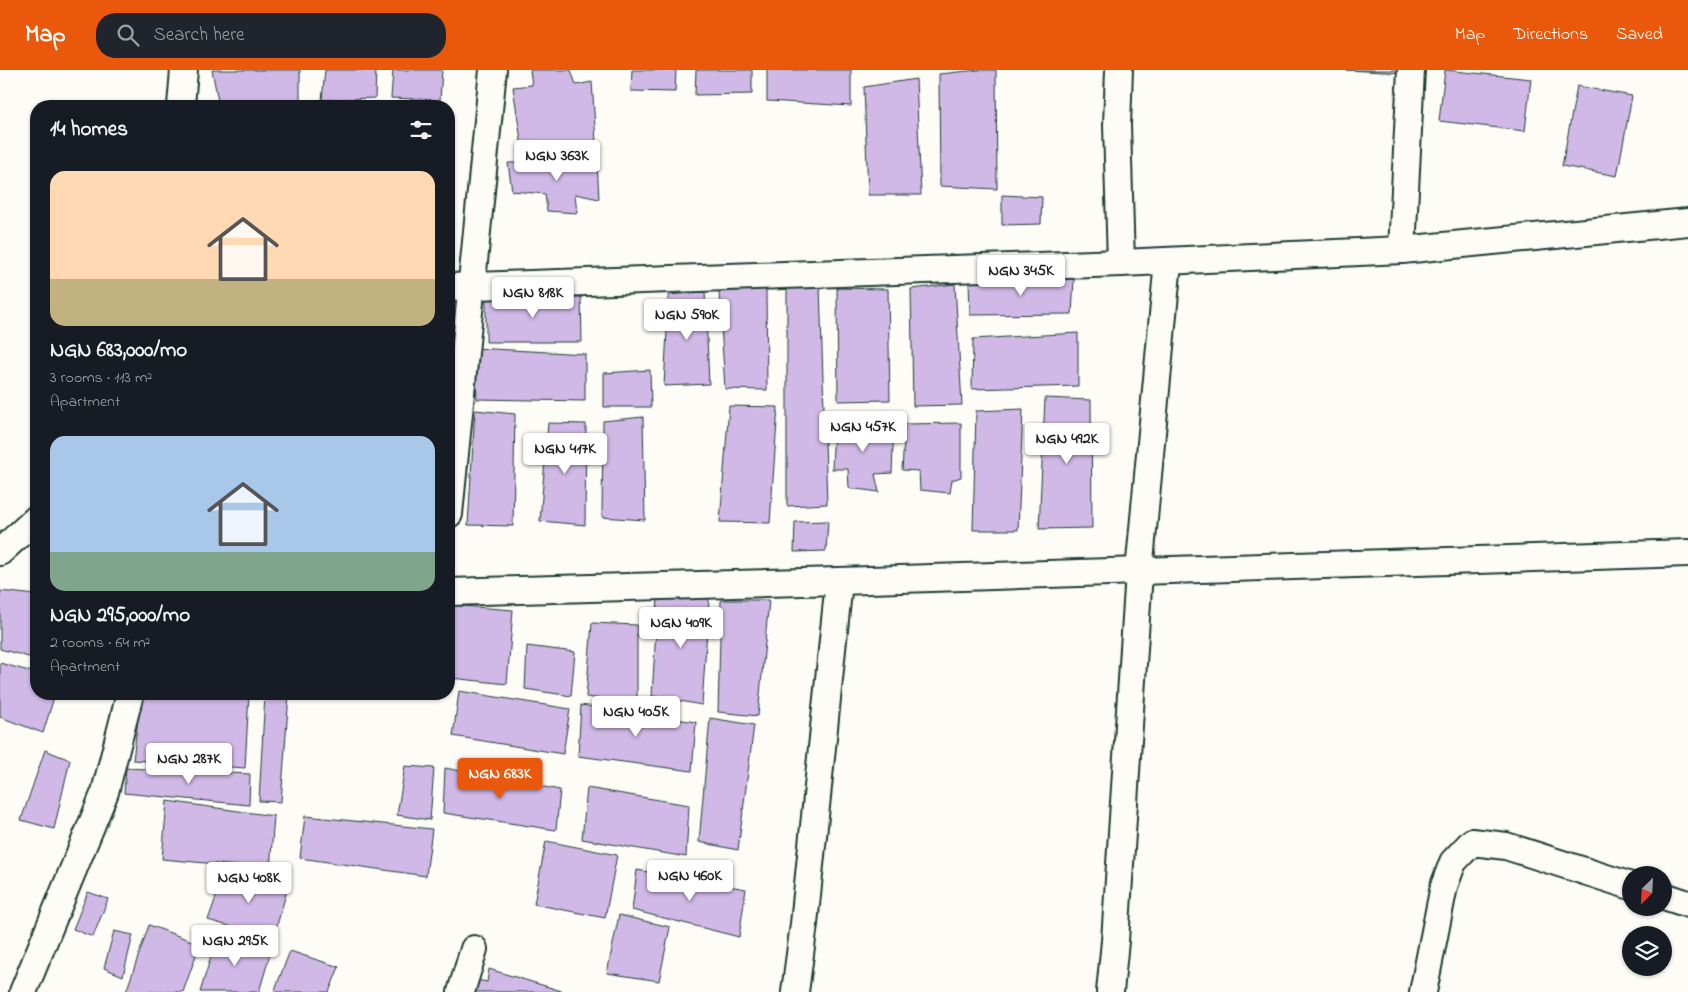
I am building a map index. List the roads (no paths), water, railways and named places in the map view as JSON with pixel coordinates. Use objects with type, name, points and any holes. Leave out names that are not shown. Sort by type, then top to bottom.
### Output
[{"type":"street","points":[[182,100],[184,70]]},
{"type":"street","points":[[455,390],[460,287],[493,70]]},
{"type":"street","points":[[1119,70],[1117,125],[1121,263]]},
{"type":"street","points":[[1402,250],[1411,70]]},
{"type":"street","points":[[460,287],[1121,263],[1402,250],[1688,222]]},
{"type":"street","points":[[1110,992],[1116,941],[1139,572],[1168,261]]},
{"type":"street","points":[[0,552],[30,524]]},
{"type":"street","points":[[455,585],[839,581],[1688,553]]},
{"type":"street","points":[[795,992],[804,924],[839,581]]},
{"type":"street","points":[[23,992],[105,792],[128,700]]},
{"type":"street","points":[[1423,992],[1444,886],[1453,862],[1472,842],[1506,846],[1622,883]]},
{"type":"street","points":[[1672,899],[1688,904]]},
{"type":"street","points":[[461,992],[474,949]]}]
